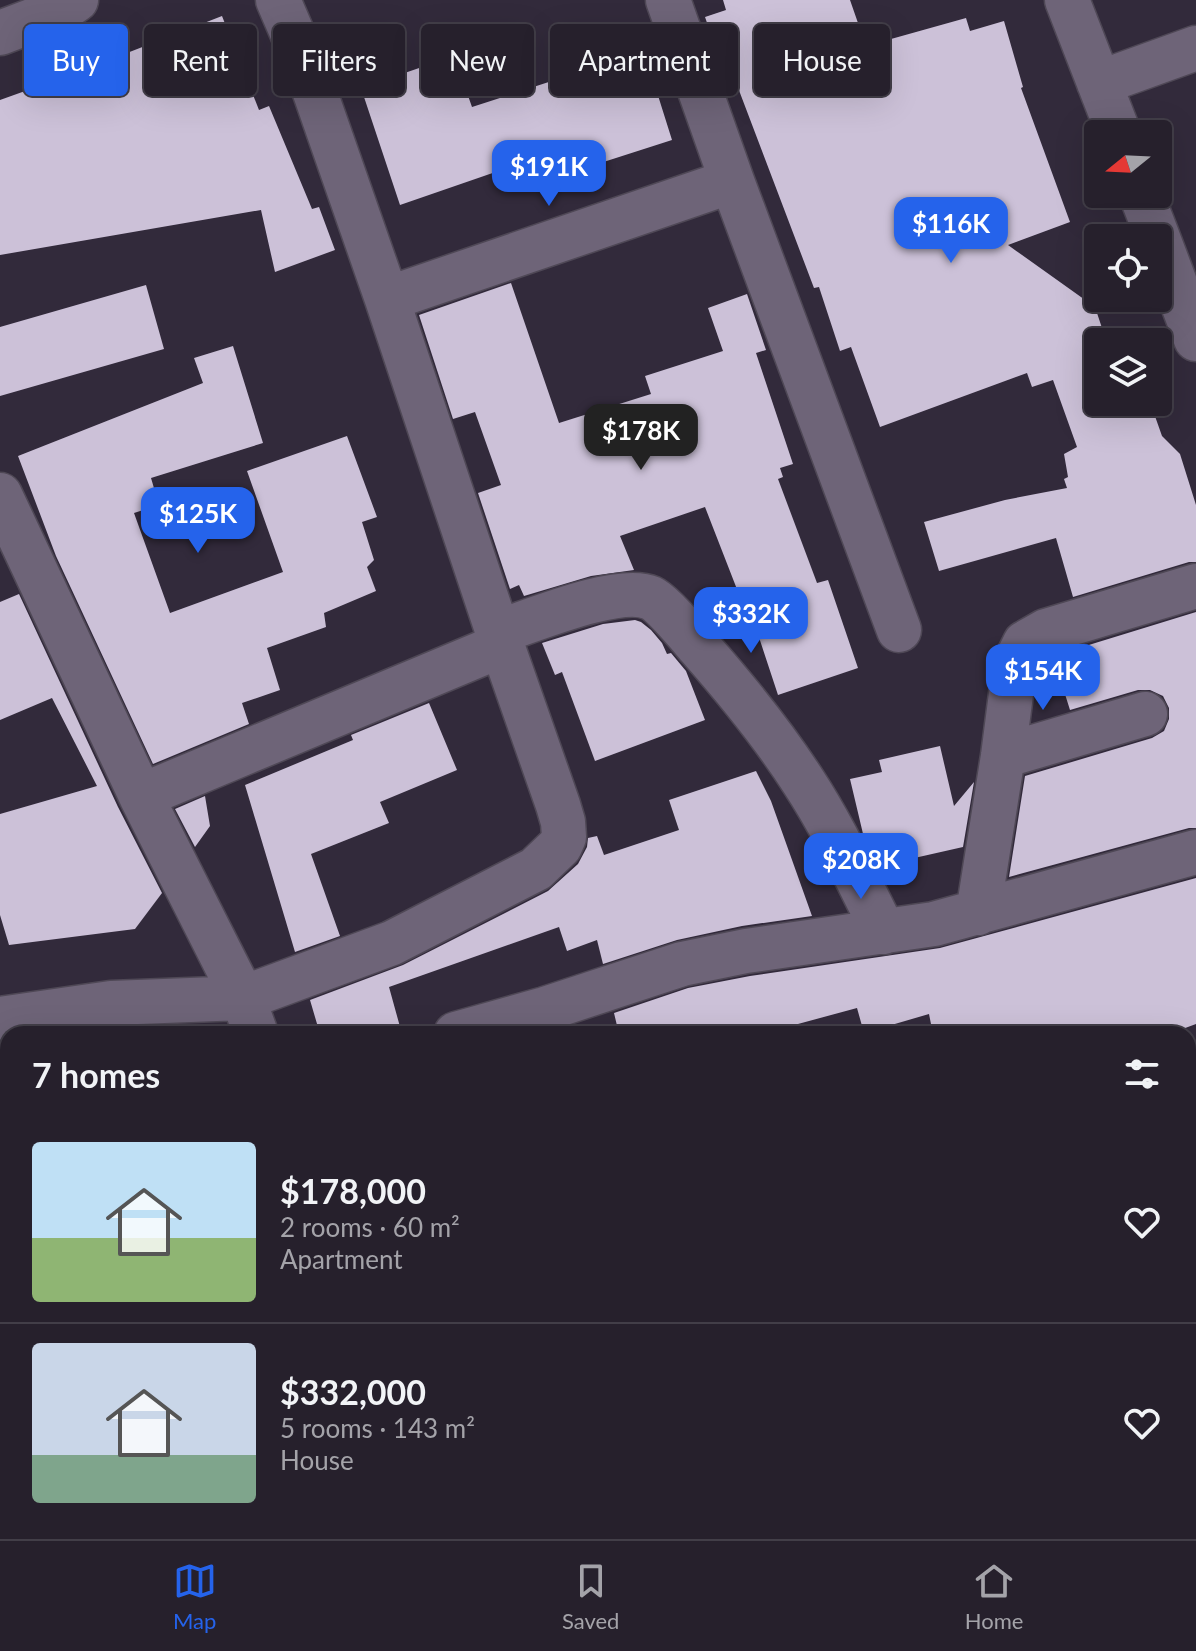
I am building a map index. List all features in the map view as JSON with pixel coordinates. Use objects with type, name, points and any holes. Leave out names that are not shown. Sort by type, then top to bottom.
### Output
[{"type":"street","points":[[0,33],[63,9],[76,0]]},
{"type":"street","points":[[0,1019],[111,1003],[250,1016],[536,869],[560,846],[564,837],[558,805],[387,299],[303,58],[278,0]]},
{"type":"street","points":[[668,0],[899,630]]},
{"type":"street","points":[[1067,0],[1114,120]]},
{"type":"street","points":[[1099,83],[1196,48]]},
{"type":"street","points":[[387,299],[732,181]]},
{"type":"street","points":[[1172,275],[1196,339]]},
{"type":"street","points":[[0,495],[141,796],[250,1016]]},
{"type":"street","points":[[978,913],[1015,663],[1025,643],[1046,631],[1196,586]]},
{"type":"street","points":[[141,796],[591,601],[627,594],[652,598],[717,667],[788,758],[836,836],[884,932]]},
{"type":"street","points":[[1003,756],[1145,714]]},
{"type":"street","points":[[513,1026],[548,1021],[682,964],[746,951],[934,924],[1196,852]]},
{"type":"building","points":[[723,0],[850,0],[858,24],[754,24],[754,96],[890,96],[890,39],[966,18],[970,31],[1004,21],[1021,88],[1070,222],[1008,245],[1084,299],[1084,312],[1097,312],[1102,328],[1084,328],[1084,416],[1155,416],[1162,436],[1180,454],[1196,505],[1196,562],[1073,597],[1056,538],[939,571],[924,522],[1005,500],[1067,488],[1064,454],[1077,447],[1053,380],[1032,387],[1027,373],[880,427],[851,347],[840,351],[819,287],[814,288],[738,88],[738,24],[707,24],[705,17],[726,10]]},
{"type":"building","points":[[222,16],[225,24],[201,24]]},
{"type":"building","points":[[144,46],[144,96],[253,96],[259,110],[269,106],[312,209],[319,207],[335,250],[275,272],[261,210],[0,255],[0,100],[24,91],[24,96],[128,96],[128,53]]},
{"type":"building","points":[[421,67],[421,96],[468,96],[472,107],[506,96],[534,96],[534,87],[550,82],[550,96],[658,96],[672,140],[535,184],[527,161],[400,205],[364,96],[405,96],[405,73]]},
{"type":"building","points":[[511,283],[559,423],[651,394],[645,376],[723,351],[708,308],[747,294],[766,350],[756,353],[793,464],[780,468],[783,477],[778,479],[817,583],[828,580],[858,668],[778,695],[745,595],[740,597],[705,507],[620,536],[634,570],[591,576],[524,596],[519,585],[510,589],[478,493],[501,485],[475,412],[453,419],[419,315]]},
{"type":"building","points":[[146,285],[164,349],[0,396],[0,327]]},
{"type":"building","points":[[233,346],[263,443],[151,478],[159,505],[134,513],[170,613],[283,572],[247,471],[347,436],[377,517],[362,522],[374,560],[367,567],[376,591],[324,613],[326,627],[267,648],[280,690],[242,703],[249,724],[153,764],[56,556],[18,456],[203,383],[194,358]]},
{"type":"building","points":[[19,594],[118,807],[162,893],[135,929],[9,945],[0,915],[0,814],[97,786],[52,698],[0,720],[0,602]]},
{"type":"building","points":[[1196,612],[1196,828],[1009,877],[1025,776],[1152,738],[1164,731],[1169,719],[1169,708],[1163,696],[1150,690],[1138,690],[1070,710],[1053,656]]},
{"type":"building","points":[[635,620],[651,630],[667,654],[671,653],[686,671],[705,720],[595,761],[562,672],[555,675],[542,643],[603,624]]},
{"type":"building","points":[[429,703],[457,770],[380,802],[389,823],[311,854],[340,936],[295,952],[245,785],[353,740],[351,735]]},
{"type":"building","points":[[940,746],[954,806],[974,782],[963,847],[879,866],[864,838],[850,779],[882,772],[879,760]]},
{"type":"building","points":[[756,771],[771,801],[812,916],[742,926],[677,940],[603,964],[597,940],[567,951],[559,927],[389,987],[400,1026],[318,1026],[310,1000],[403,965],[548,891],[578,864],[588,838],[597,836],[604,855],[679,830],[669,800]]},
{"type":"building","points":[[205,796],[210,826],[195,847],[175,809]]},
{"type":"building","points":[[1196,878],[1196,1024],[931,1026],[929,1014],[888,1026],[862,1026],[857,1008],[791,1026],[617,1026],[614,1013],[688,988],[940,948]]}]
